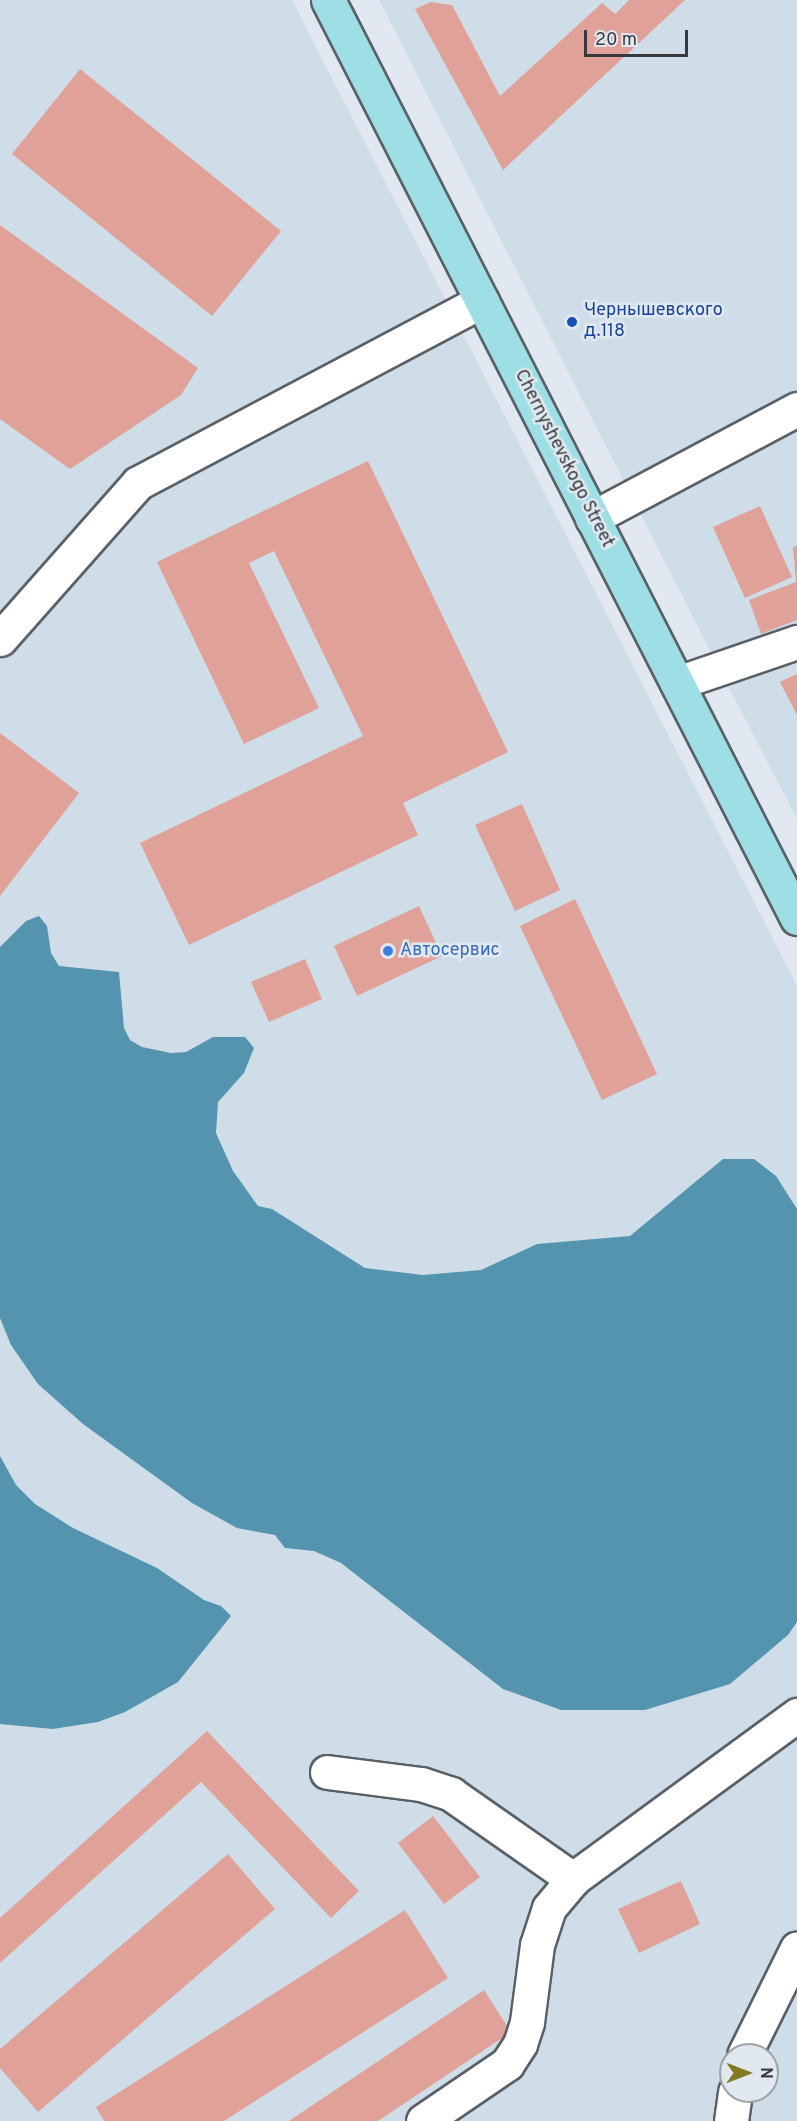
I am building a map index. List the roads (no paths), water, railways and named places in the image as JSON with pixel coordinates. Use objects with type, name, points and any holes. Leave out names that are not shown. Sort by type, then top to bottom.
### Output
[{"type":"main road","name":"Chernyshevskogo Street","points":[[328,0],[797,918]]},
{"type":"lane","points":[[0,639],[138,483],[482,300]]},
{"type":"lane","points":[[592,518],[797,409]]},
{"type":"lane","points":[[676,682],[797,642]]},
{"type":"lane","points":[[423,2121],[507,2064],[520,2044],[527,2022],[537,1944],[549,1908],[573,1880],[797,1715]]},
{"type":"lane","points":[[327,1772],[421,1784],[451,1794],[573,1880]]},
{"type":"lane","points":[[750,2043],[797,1948]]},
{"type":"lane","points":[[731,2121],[733,2103]]},
{"type":"water","points":[[39,916],[47,926],[51,953],[59,966],[119,972],[124,1028],[130,1040],[142,1047],[171,1053],[186,1052],[213,1037],[245,1037],[254,1048],[244,1073],[218,1102],[216,1133],[233,1171],[258,1206],[272,1209],[365,1268],[423,1275],[481,1270],[537,1244],[630,1236],[723,1159],[754,1159],[776,1176],[797,1209],[797,1622],[788,1635],[730,1684],[645,1710],[561,1710],[503,1689],[341,1563],[314,1551],[285,1548],[275,1535],[237,1528],[192,1503],[83,1424],[38,1384],[11,1345],[0,1318],[0,947],[26,921]]},
{"type":"water","points":[[0,1456],[16,1485],[35,1504],[73,1528],[157,1568],[204,1600],[221,1606],[231,1616],[178,1682],[125,1712],[98,1722],[53,1729],[0,1724]]},
{"type":"place","name":"Чернышевского д.118","points":[[572,322]]},
{"type":"place","name":"Автосервис","points":[[388,951]]}]
